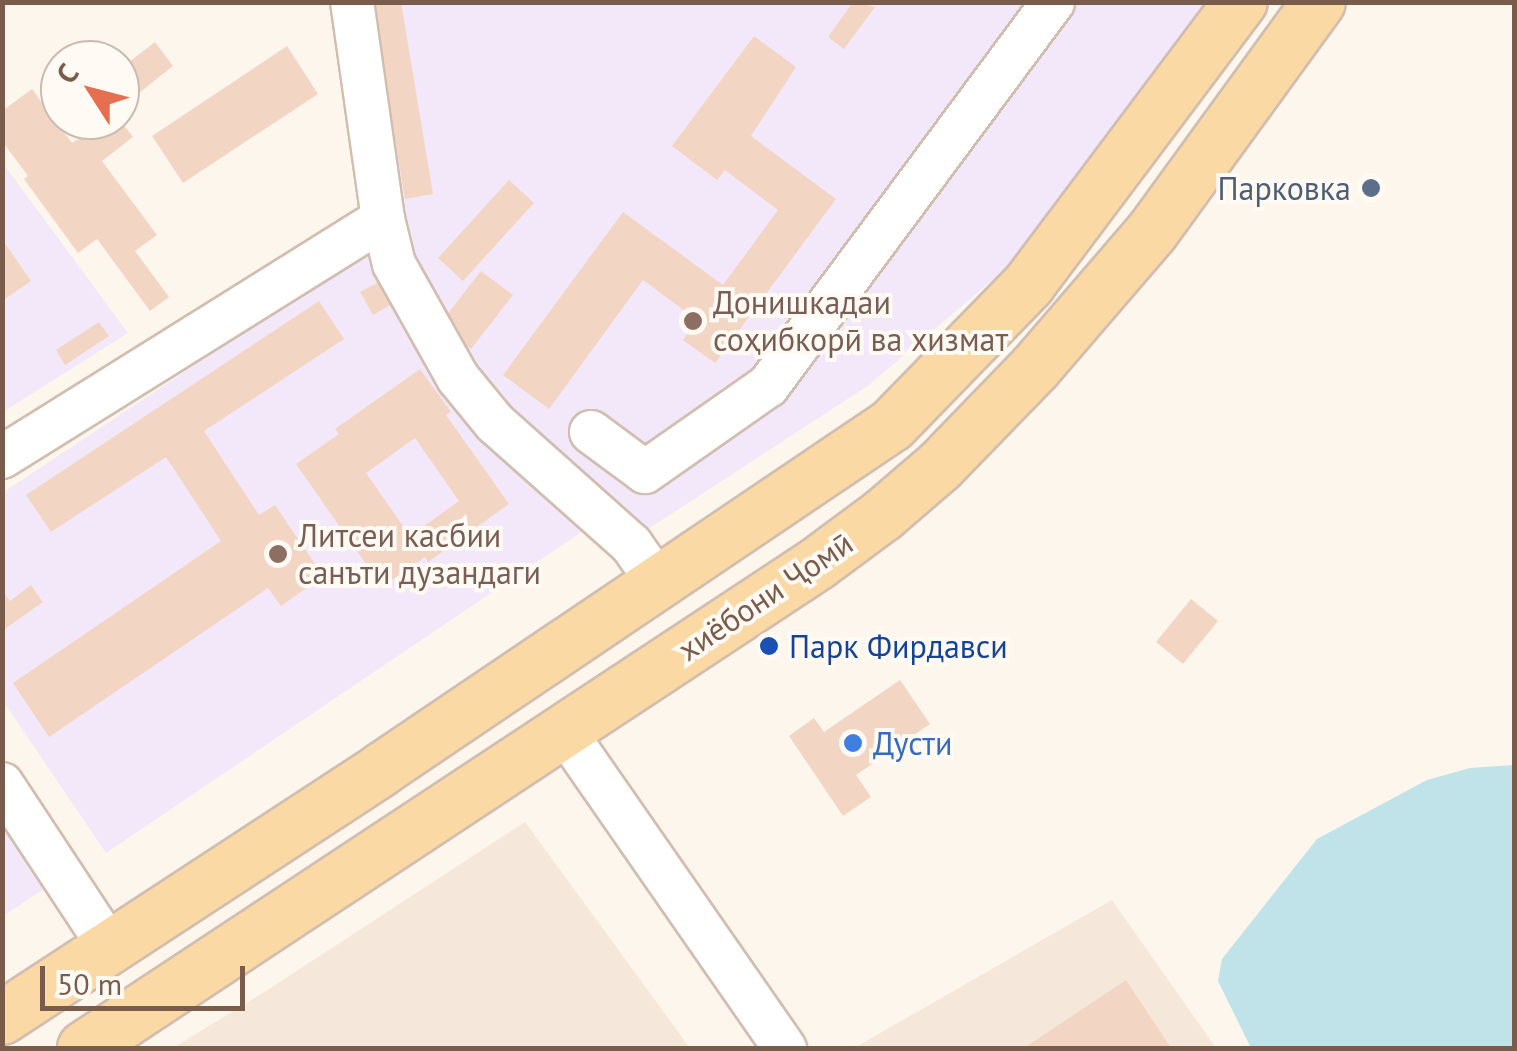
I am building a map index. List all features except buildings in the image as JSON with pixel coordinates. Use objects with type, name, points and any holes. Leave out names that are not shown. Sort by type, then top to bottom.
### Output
[{"type":"main road","points":[[2,1018],[382,769],[892,425],[1029,284],[1242,2]]},
{"type":"main road","name":"хиёбони Ҷомӣ","points":[[84,1048],[817,564],[940,466],[1035,368],[1152,232],[1318,2]]},
{"type":"main road","points":[[382,769],[416,828]]},
{"type":"street","points":[[352,2],[394,264],[458,378],[494,424],[631,544],[653,575]]},
{"type":"street","points":[[591,432],[645,472],[768,386],[1053,2]]},
{"type":"street","points":[[2,458],[384,220]]},
{"type":"street","points":[[562,729],[786,1048]]},
{"type":"street","points":[[2,784],[110,946]]},
{"type":"shaded area","name":"Донишкадаи соҳибкорӣ ва хизмат","points":[[362,3],[1205,3],[1029,249],[869,385],[639,535],[487,398],[406,258]]},
{"type":"shaded area","points":[[2,162],[128,333],[3,412],[2,412]]},
{"type":"shaded area","name":"Литсеи касбии санъти дузандаги","points":[[370,249],[586,529],[106,853],[3,701],[2,493]]},
{"type":"shaded area","points":[[2,814],[50,885],[3,916],[2,916]]},
{"type":"shaded area","points":[[525,822],[690,1048],[173,1048],[269,989]]},
{"type":"shaded area","points":[[1112,900],[1216,1048],[854,1048]]},
{"type":"water","points":[[1514,765],[1514,1048],[1251,1048],[1218,981],[1222,959],[1317,839],[1427,780],[1470,768]]},
{"type":"place","name":"Парковка","points":[[1371,188]]},
{"type":"place","name":"Донишкадаи соҳибкорӣ ва хизмат","points":[[693,321]]},
{"type":"place","name":"Литсеи касбии санъти дузандаги","points":[[278,554]]},
{"type":"place","name":"Парк Фирдавси","points":[[769,646]]},
{"type":"place","name":"Дусти","points":[[853,743]]}]
